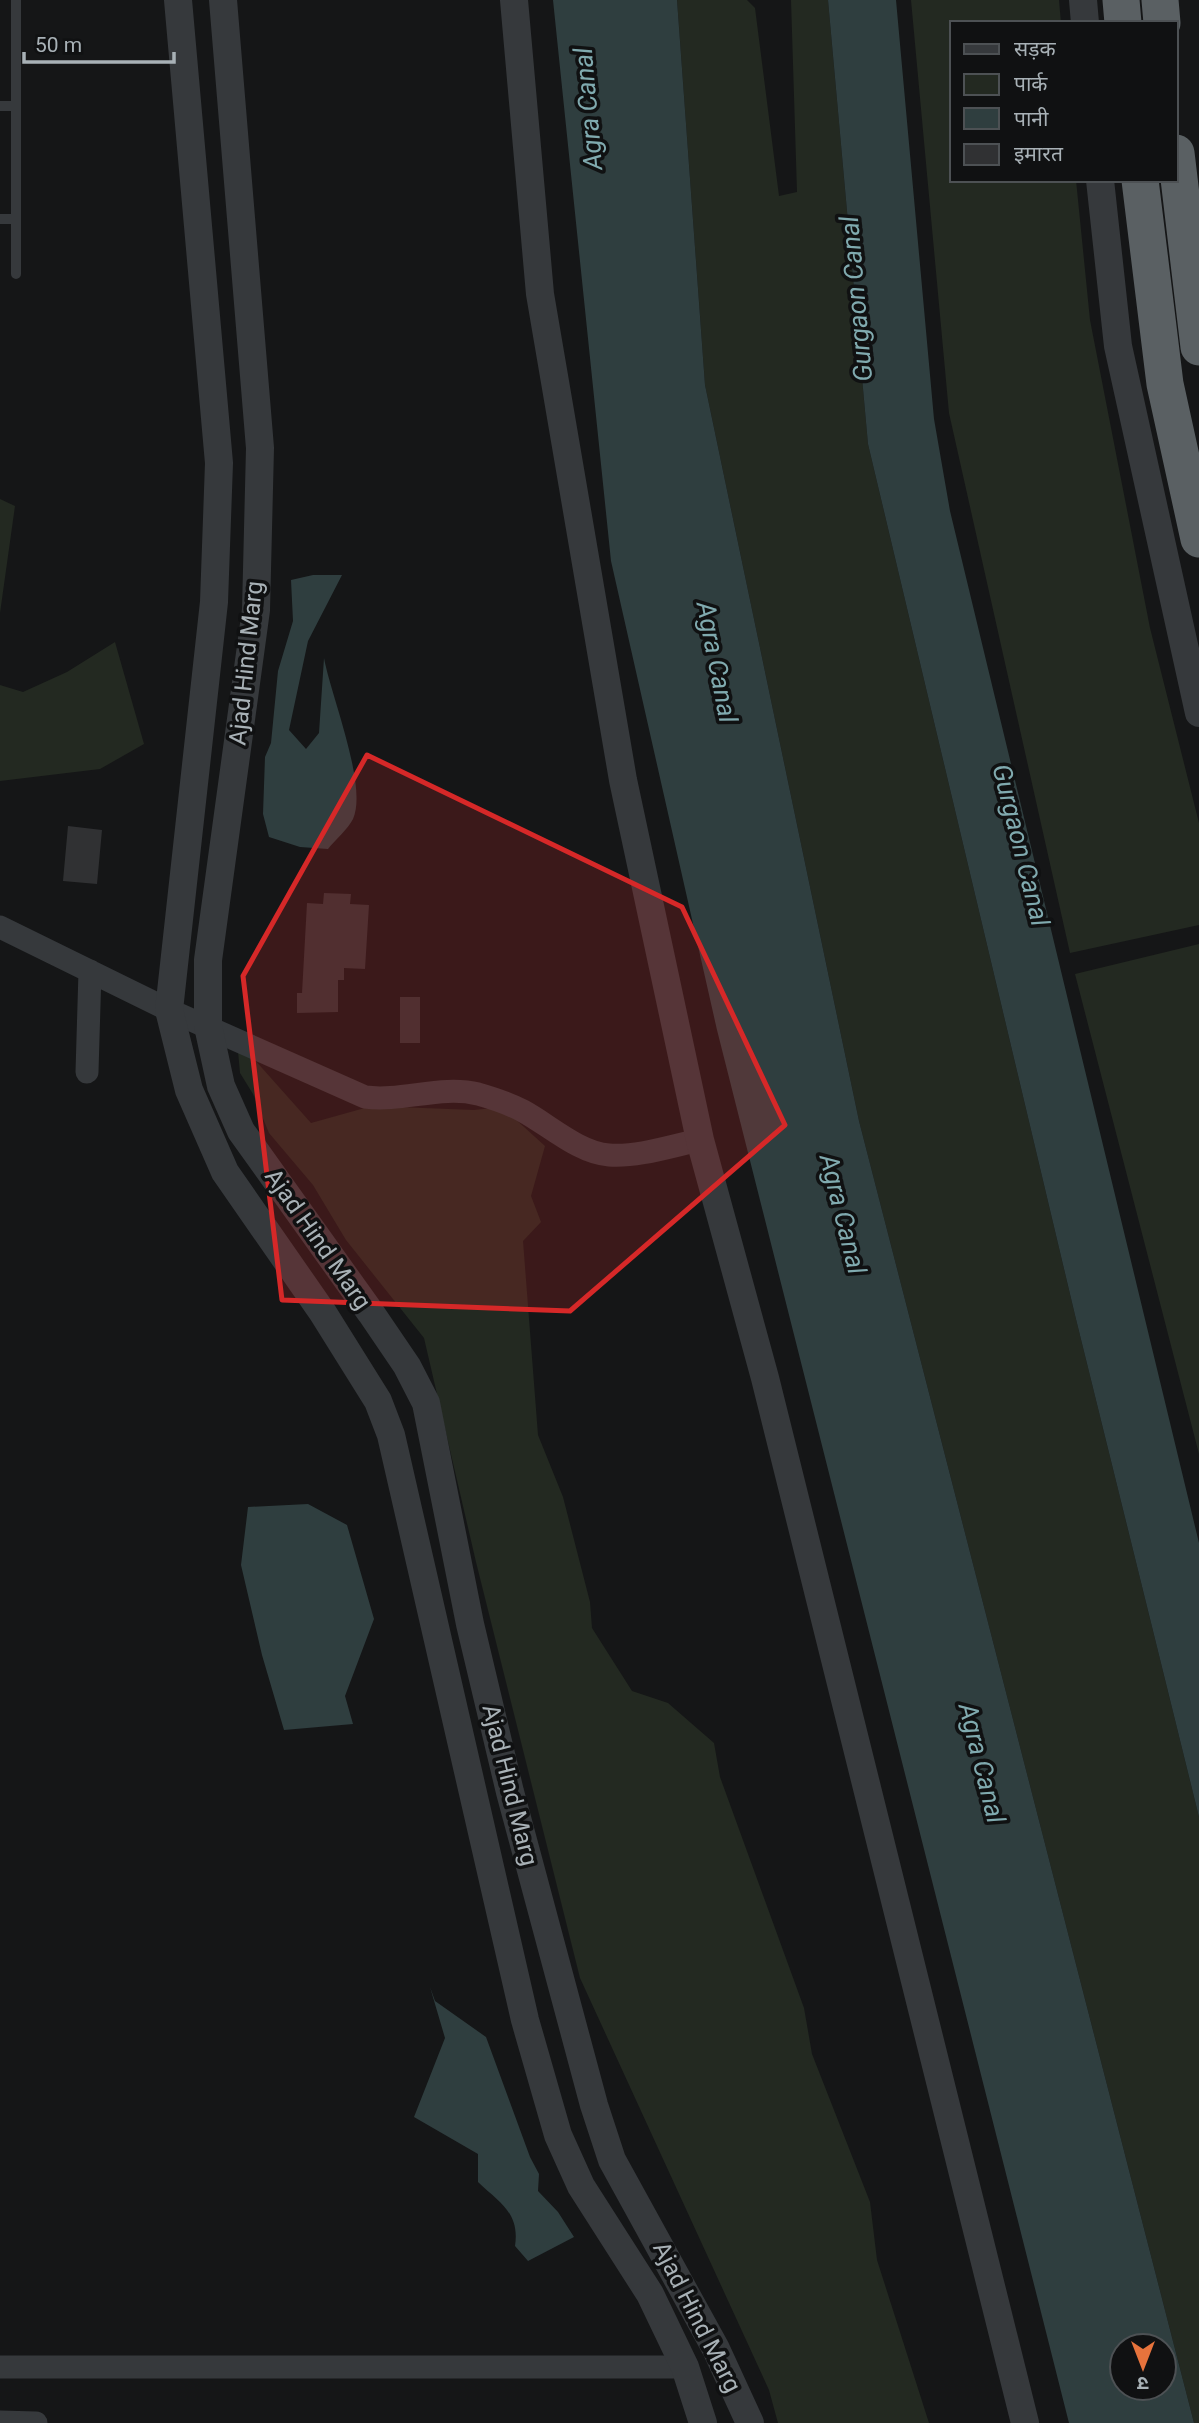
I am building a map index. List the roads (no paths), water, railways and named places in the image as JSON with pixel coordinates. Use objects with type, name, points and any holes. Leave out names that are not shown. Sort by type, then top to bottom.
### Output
[{"type":"highway","points":[[1121,0],[1123,21]]},
{"type":"highway","points":[[1160,0],[1162,21]]},
{"type":"highway","points":[[1178,170],[1199,347]]},
{"type":"highway","points":[[1140,182],[1165,384],[1199,539]]},
{"type":"street","points":[[177,0],[219,463],[214,602],[169,1010],[189,1090],[225,1172],[323,1313],[378,1401],[391,1435],[525,2020],[558,2135],[581,2186],[650,2294],[685,2367],[703,2423]]},
{"type":"street","name":"Ajad Hind Marg","points":[[223,0],[260,448],[256,610],[208,960],[208,1026],[221,1086],[242,1131],[407,1366],[426,1403],[470,1625],[510,1792],[597,2116],[612,2160],[716,2349],[750,2423]]},
{"type":"street","points":[[514,0],[540,294],[621,767],[700,1140],[765,1378],[1025,2423]]},
{"type":"street","points":[[1083,0],[1085,21]]},
{"type":"street","points":[[1100,182],[1118,346],[1199,713]]},
{"type":"street","points":[[0,927],[169,1010],[365,1097],[382,1099],[462,1091],[479,1094],[520,1110],[591,1150],[607,1155],[629,1154],[700,1140]]},
{"type":"street","points":[[87,1072],[90,971]]},
{"type":"street","points":[[0,2367],[685,2367]]},
{"type":"street","points":[[0,2422],[36,2423]]},
{"type":"lane","points":[[16,0],[16,274]]},
{"type":"lane","points":[[0,106],[16,106]]},
{"type":"lane","points":[[0,219],[16,219]]},
{"type":"water","name":"Agra Canal","points":[[553,0],[677,0],[705,385],[859,1121],[1171,2332],[1108,2332],[1108,2402],[1178,2402],[1178,2361],[1194,2423],[1069,2423],[717,1030],[611,561]]},
{"type":"water","name":"Gurgaon Canal","points":[[828,0],[896,0],[934,419],[950,511],[1199,1543],[1199,1817],[1075,1315],[868,444]]},
{"type":"water","points":[[313,575],[342,575],[308,641],[289,730],[306,749],[319,733],[324,658],[347,740],[356,785],[353,819],[328,849],[300,847],[269,837],[263,814],[265,757],[271,743],[278,671],[293,621],[291,580]]},
{"type":"water","points":[[308,1504],[347,1525],[374,1619],[345,1696],[353,1724],[284,1730],[262,1655],[241,1565],[248,1507]]},
{"type":"water","points":[[430,1987],[435,2001],[486,2037],[530,2157],[539,2174],[538,2191],[558,2212],[574,2237],[528,2261],[515,2246],[514,2225],[507,2210],[478,2182],[478,2154],[414,2117],[445,2038]]}]
